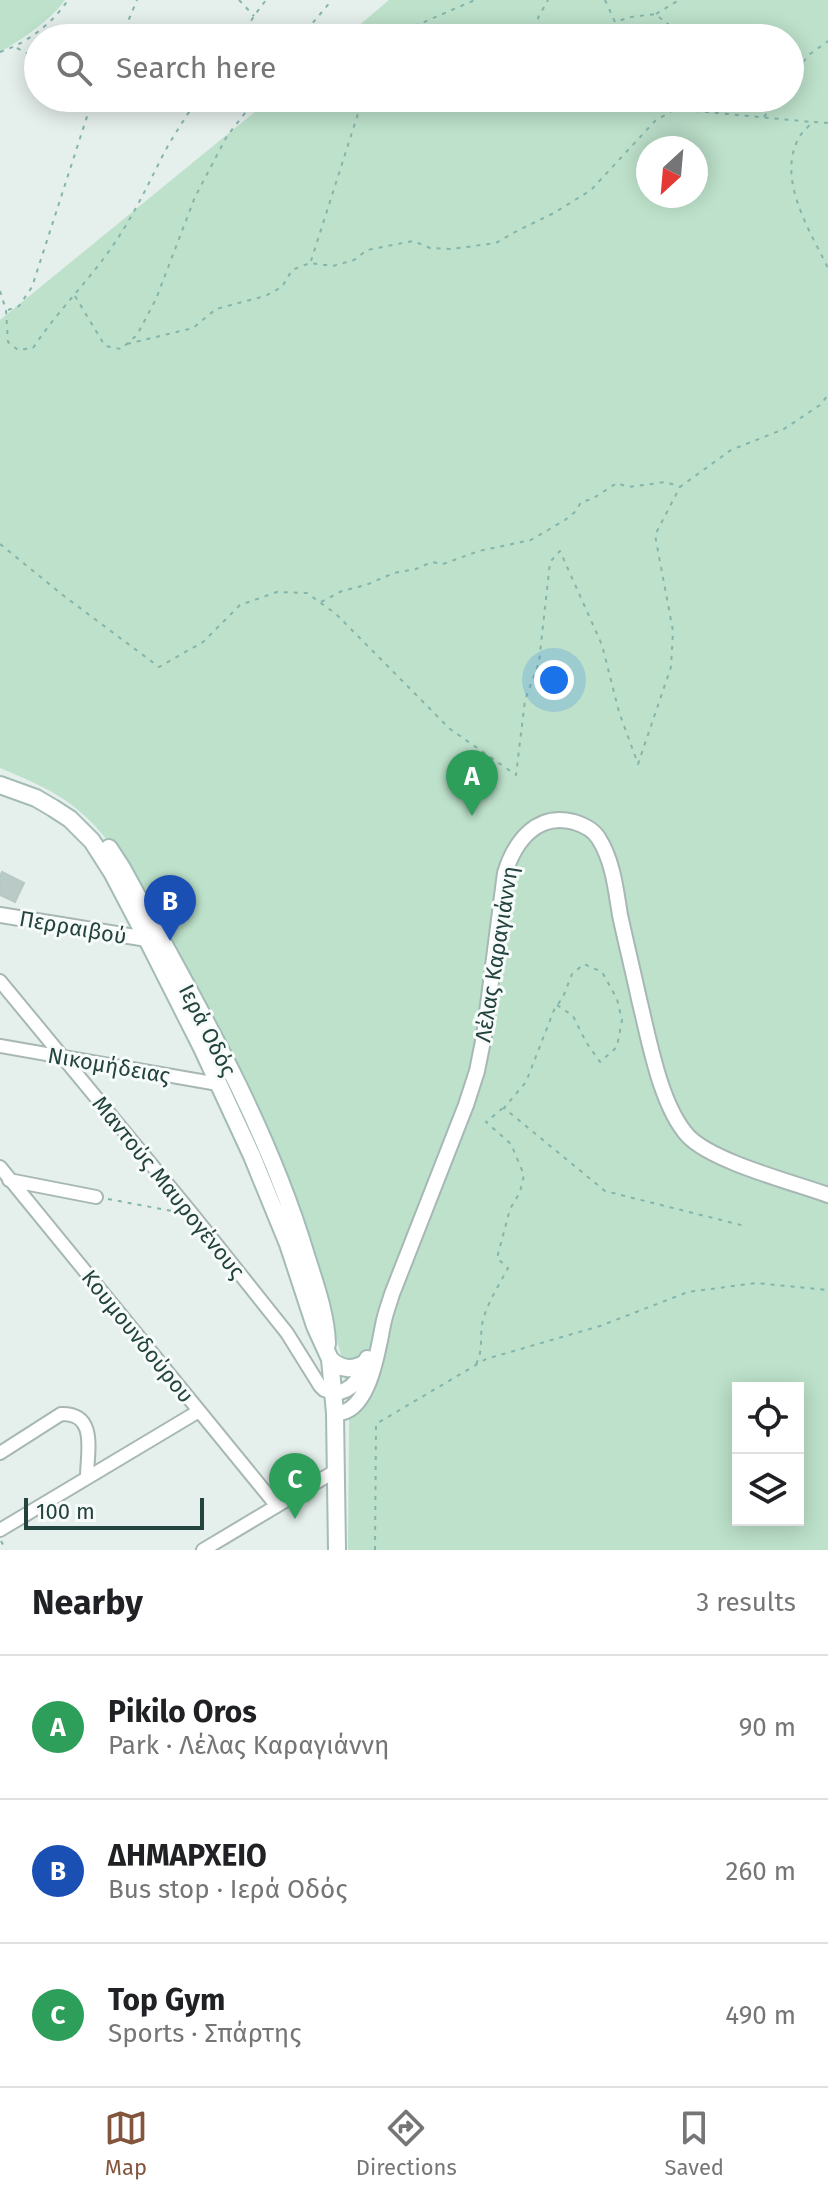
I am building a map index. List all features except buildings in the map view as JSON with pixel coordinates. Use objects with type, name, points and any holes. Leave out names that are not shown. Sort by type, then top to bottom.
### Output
[{"type":"main road","name":"Ιερά Οδός","points":[[0,774],[41,789],[75,809],[99,833],[122,868],[258,1127],[301,1239],[326,1324],[335,1413],[337,1550]]},
{"type":"main road","name":"Ιερά Οδός","points":[[0,785],[36,798],[70,819],[82,830],[113,874],[218,1084],[268,1194],[315,1326],[329,1354]]},
{"type":"main road","points":[[329,1354],[338,1366],[349,1369],[365,1363]]},
{"type":"street","name":"Λέλας Καραγιάννη","points":[[333,1393],[345,1392],[358,1381],[477,1071],[505,873],[523,836],[541,823],[566,820],[591,830],[599,839],[612,871],[652,1054],[668,1103],[687,1134],[712,1153],[828,1195]]},
{"type":"street","name":"Περραιβού","points":[[0,915],[147,939]]},
{"type":"street","name":"Μαντούς Μαυρογένους","points":[[0,981],[287,1333],[320,1386],[333,1393]]},
{"type":"street","name":"Νικομήδειας","points":[[0,1046],[218,1084]]},
{"type":"street","name":"Κουμουνδούρου","points":[[0,1167],[5,1179],[276,1505]]},
{"type":"street","points":[[5,1179],[96,1197]]},
{"type":"street","name":"Λέλας Καραγιάννη","points":[[335,1413],[352,1407],[368,1384],[383,1321]]},
{"type":"street","points":[[0,1530],[199,1411]]},
{"type":"street","points":[[0,1453],[61,1414],[72,1414],[85,1422],[88,1431],[87,1477]]},
{"type":"street","points":[[203,1550],[337,1470]]},
{"type":"path","points":[[46,24],[68,0]]},
{"type":"path","points":[[127,24],[137,0]]},
{"type":"path","points":[[239,0],[254,16]]},
{"type":"path","points":[[250,24],[266,0]]},
{"type":"path","points":[[312,24],[332,0]]},
{"type":"path","points":[[419,24],[475,0]]},
{"type":"path","points":[[540,24],[538,18],[548,0]]},
{"type":"path","points":[[605,0],[615,22]]},
{"type":"path","points":[[612,24],[631,17],[655,14],[679,0]]},
{"type":"path","points":[[655,14],[668,24]]},
{"type":"path","points":[[0,52],[24,41]]},
{"type":"path","points":[[804,61],[828,41]]},
{"type":"path","points":[[16,47],[24,51]]},
{"type":"path","points":[[6,310],[19,306],[32,287],[88,112]]},
{"type":"path","points":[[0,291],[6,310],[8,342],[18,350],[33,348],[115,242],[189,112]]},
{"type":"path","points":[[75,295],[105,346],[121,349],[137,335],[156,299],[195,197],[227,136],[246,112]]},
{"type":"path","points":[[310,263],[359,112]]},
{"type":"path","points":[[127,344],[193,328],[216,309],[265,296],[282,287],[292,270],[310,263],[333,266],[354,260],[367,250],[413,241],[430,248],[451,249],[496,243],[591,190],[655,121],[670,112]]},
{"type":"path","points":[[700,112],[828,123]]},
{"type":"path","points":[[764,118],[768,112]]},
{"type":"path","points":[[813,122],[800,137],[791,163],[793,192],[828,268]]},
{"type":"path","points":[[0,544],[159,667],[203,642],[240,605],[277,592],[307,593],[336,614],[450,729],[516,775],[525,700],[539,662],[550,562],[560,551],[602,645],[619,712],[638,764],[671,667],[673,631],[655,535],[680,487],[731,450],[784,429],[820,405],[828,395]]},
{"type":"path","points":[[320,602],[394,573],[432,562],[443,564],[479,551],[531,540],[565,520],[581,502],[592,499],[617,483],[628,487],[666,482],[680,487]]},
{"type":"path","points":[[472,1368],[478,1360],[482,1343],[481,1324],[508,1268],[497,1258],[510,1209],[520,1192],[524,1175],[511,1144],[486,1122],[504,1108],[526,1082],[554,1010],[572,974],[584,964],[602,972],[617,999],[622,1020],[617,1047],[600,1062],[573,1016],[557,1005]]},
{"type":"path","points":[[504,1108],[605,1191],[745,1226]]},
{"type":"path","points":[[96,1197],[193,1215]]},
{"type":"path","points":[[375,1550],[376,1424],[486,1359],[600,1326],[688,1292],[756,1283],[828,1290]]},
{"type":"path","points":[[0,1540],[6,1550]]},
{"type":"green space","points":[[0,0],[65,0],[41,24],[24,24],[24,37],[0,52]]},
{"type":"green space","points":[[389,0],[828,0],[828,1550],[348,1550],[349,1419],[343,1361],[304,1234],[116,852],[91,822],[65,800],[0,768],[0,320],[255,112],[804,112],[804,24],[361,24]]},
{"type":"place","name":"Pikilo Oros","points":[[472,816]]},
{"type":"place","name":"ΔΗΜΑΡΧΕΙΟ","points":[[170,941]]},
{"type":"place","name":"Top Gym","points":[[295,1519]]}]
